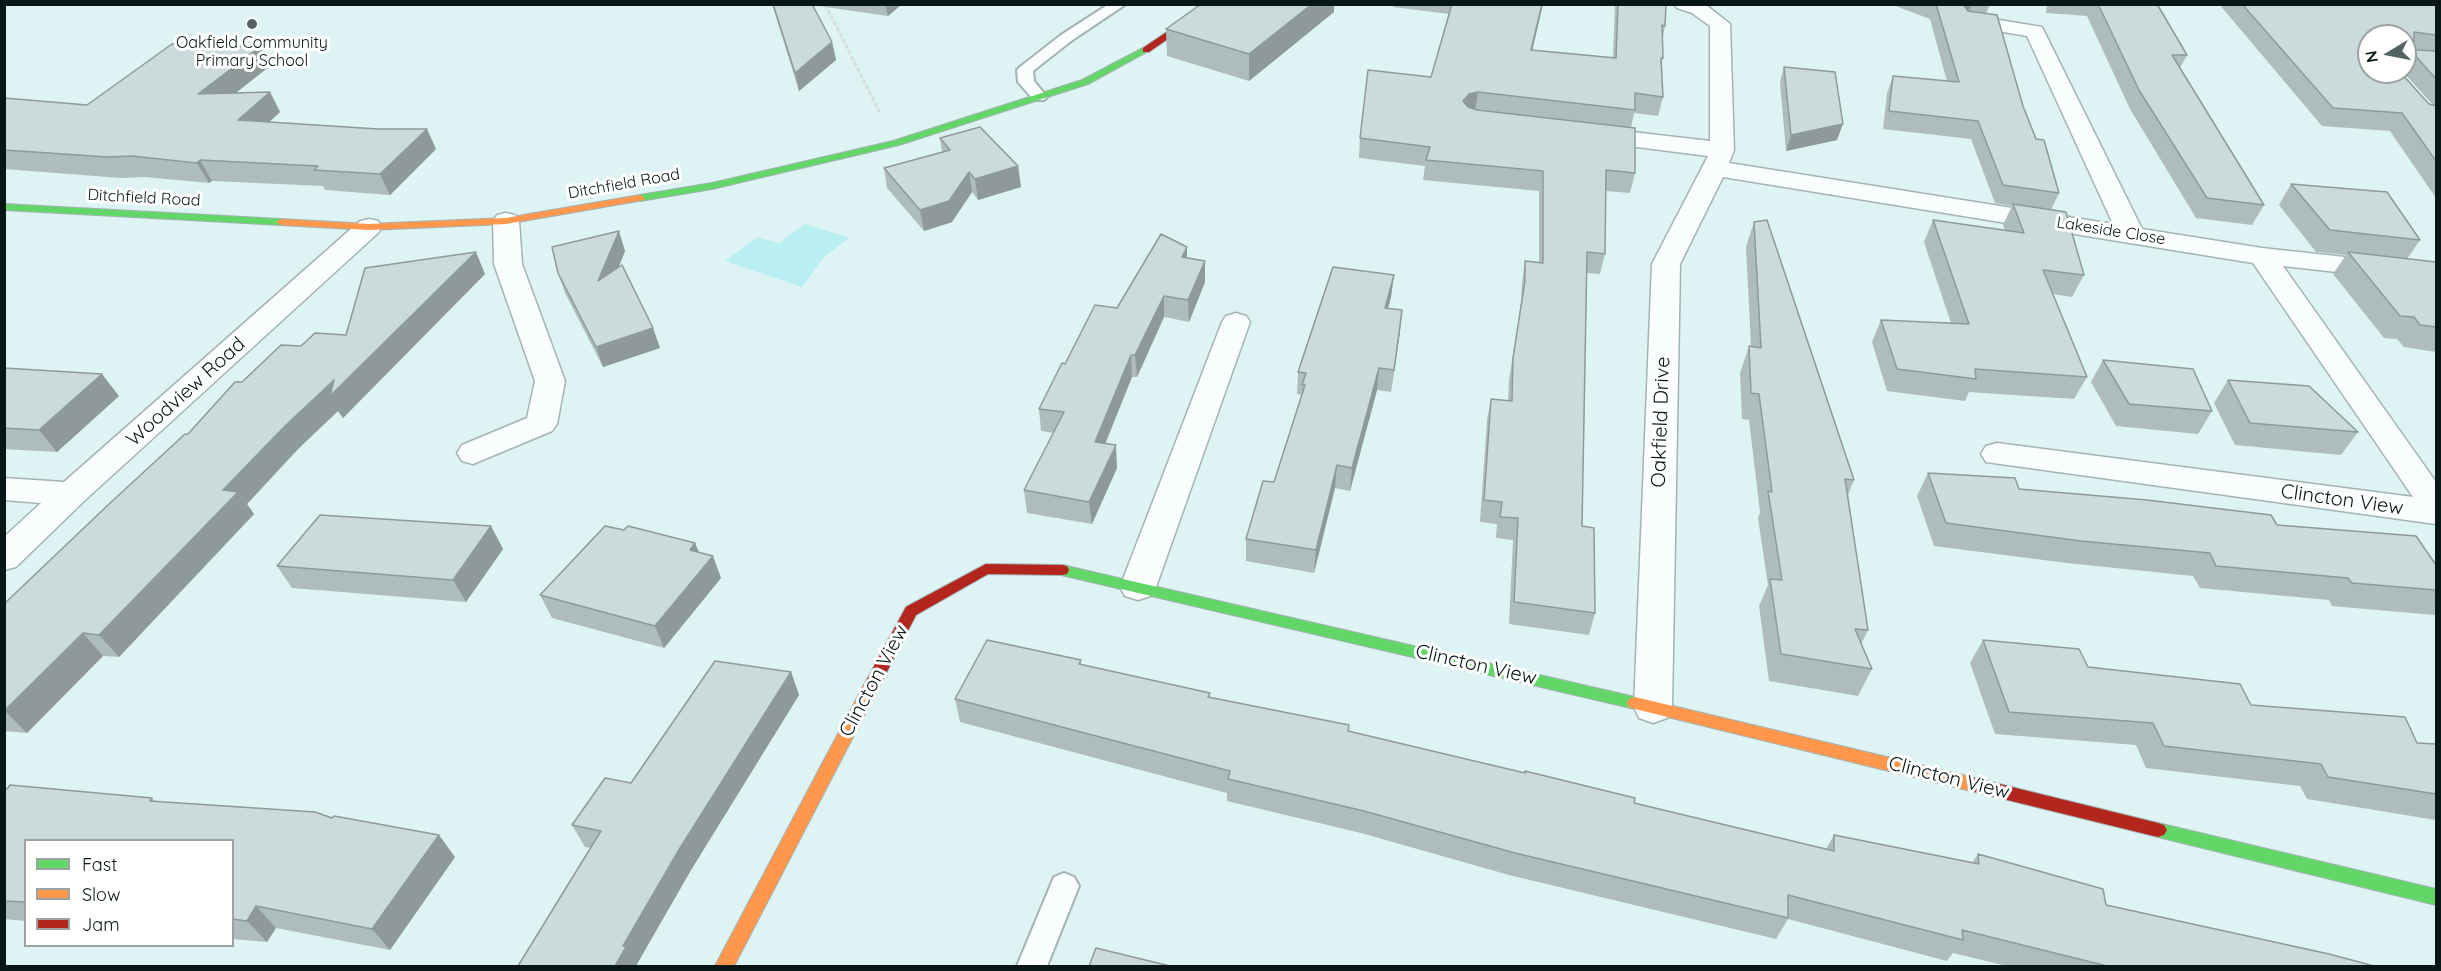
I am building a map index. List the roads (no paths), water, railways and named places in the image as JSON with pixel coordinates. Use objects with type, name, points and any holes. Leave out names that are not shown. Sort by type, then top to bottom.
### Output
[{"type":"street","name":"Ditchfield Road","points":[[4,207],[369,227],[506,221],[712,186],[896,144],[1085,82],[1139,55],[1214,4]]},
{"type":"street","name":"Oakfield Drive","points":[[1653,707],[1666,264],[1718,159],[1720,24],[1699,9],[1684,4]]},
{"type":"street","points":[[1969,21],[2035,31],[2131,234]]},
{"type":"street","points":[[1569,132],[1718,159]]},
{"type":"street","name":"Lakeside Close","points":[[1718,159],[2262,256],[2436,275]]},
{"type":"street","points":[[473,453],[541,424],[550,381],[508,264],[506,221]]},
{"type":"street","name":"Woodview Road","points":[[4,558],[369,227]]},
{"type":"street","name":"Clincton View","points":[[2262,256],[2436,506]]},
{"type":"street","points":[[1138,587],[1236,322]]},
{"type":"street","name":"Clincton View","points":[[1997,454],[2436,512]]},
{"type":"street","points":[[4,489],[72,494]]},
{"type":"street","name":"Clincton View","points":[[724,966],[911,611],[986,569],[1059,569],[1653,707],[2436,897]]},
{"type":"lane","points":[[1039,97],[1026,82],[1025,70],[1066,38],[1119,4]]},
{"type":"lane","points":[[1032,966],[1064,886]]},
{"type":"place","name":"Oakfield Community Primary School","points":[[252,24]]}]
